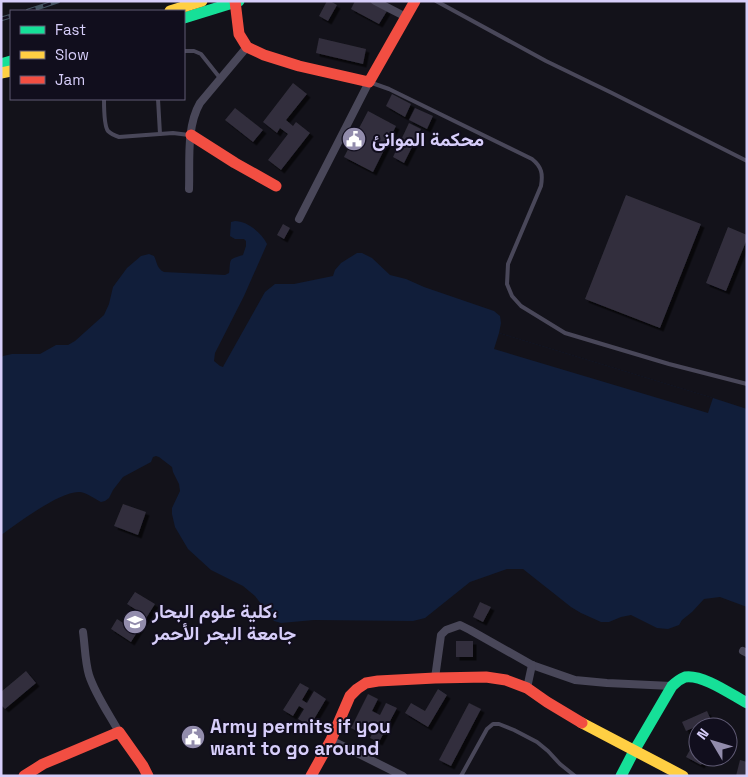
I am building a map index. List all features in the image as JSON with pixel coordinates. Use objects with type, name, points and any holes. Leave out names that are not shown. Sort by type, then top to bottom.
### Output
[{"type":"street","points":[[173,10],[202,1]]},
{"type":"street","points":[[375,1],[406,17]]},
{"type":"street","points":[[298,219],[368,82],[415,1]]},
{"type":"street","points":[[185,18],[237,2],[239,34],[247,47],[264,55],[299,66],[368,82]]},
{"type":"street","points":[[189,190],[191,135],[195,112],[200,102],[247,47]]},
{"type":"street","points":[[191,135],[276,186]]},
{"type":"street","points":[[435,678],[441,636],[446,630],[460,625],[532,665],[575,680],[672,686]]},
{"type":"street","points":[[83,632],[90,676],[119,732],[148,776]]},
{"type":"street","points":[[527,688],[532,665]]},
{"type":"street","points":[[621,776],[672,686],[680,678],[690,676],[699,678],[747,703]]},
{"type":"street","points":[[311,776],[331,740],[350,696],[366,683],[435,678],[486,677],[506,680],[527,688],[547,702],[683,776]]},
{"type":"street","points":[[24,776],[50,761],[119,732]]},
{"type":"street","points":[[331,740],[403,776]]},
{"type":"lane","points":[[436,1],[546,61],[747,161]]},
{"type":"lane","points":[[185,51],[194,51],[200,54],[220,78]]},
{"type":"lane","points":[[368,82],[388,89],[532,159],[541,168],[541,186],[508,264],[507,284],[512,296],[521,306],[564,333],[669,364],[747,384]]},
{"type":"lane","points":[[104,100],[107,128],[110,133],[119,137],[173,133],[191,135]]},
{"type":"lane","points":[[158,100],[160,134]]},
{"type":"lane","points":[[461,776],[487,729],[493,724],[499,724],[514,730],[537,742],[576,776]]},
{"type":"water","points":[[235,221],[254,228],[267,244],[244,296],[215,353],[214,361],[220,366],[223,367],[265,292],[275,284],[294,284],[333,276],[341,263],[357,253],[362,253],[372,258],[390,275],[494,311],[500,316],[499,333],[747,409],[747,607],[720,597],[704,599],[679,625],[668,629],[657,628],[631,615],[609,622],[601,622],[571,607],[523,569],[507,569],[470,582],[425,618],[413,621],[314,620],[281,623],[274,621],[255,596],[243,586],[211,570],[188,549],[175,527],[172,514],[172,508],[180,491],[179,484],[172,467],[156,456],[153,457],[151,462],[123,477],[105,501],[101,502],[80,492],[62,496],[1,535],[1,358],[12,354],[40,354],[56,345],[68,345],[75,341],[104,315],[113,287],[127,268],[141,256],[149,254],[154,256],[159,267],[164,272],[225,275],[229,273],[231,260],[243,255],[246,246],[244,239],[235,239],[230,236],[231,222]]},
{"type":"pier","points":[[499,333],[713,398],[708,413],[494,349]]},
{"type":"building","points":[[327,1],[337,5],[328,21],[319,16]]},
{"type":"building","points":[[355,1],[370,1],[387,11],[379,24],[351,9]]},
{"type":"building","points":[[319,38],[366,49],[363,64],[316,53]]},
{"type":"building","points":[[293,83],[307,94],[286,120],[293,126],[296,122],[310,133],[281,170],[268,160],[288,134],[280,128],[277,133],[263,122]]},
{"type":"building","points":[[392,94],[411,104],[405,117],[386,106]]},
{"type":"building","points":[[235,108],[263,130],[253,142],[225,120]]},
{"type":"building","points":[[415,108],[433,116],[427,129],[409,120]]},
{"type":"building","points":[[368,111],[396,126],[373,172],[344,157]]},
{"type":"building","points":[[409,123],[421,129],[404,163],[393,157]]},
{"type":"building","points":[[626,195],[701,224],[660,328],[585,299]]},
{"type":"building","points":[[283,224],[290,228],[284,239],[277,235]]},
{"type":"building","points":[[728,227],[747,235],[747,239],[726,291],[706,283]]},
{"type":"building","points":[[123,504],[146,512],[138,535],[114,526]]},
{"type":"building","points":[[135,592],[155,604],[131,642],[111,629],[117,619],[128,626],[138,611],[127,604]]},
{"type":"building","points":[[480,602],[491,607],[483,622],[473,617]]},
{"type":"building","points":[[456,641],[473,641],[473,657],[456,657]]},
{"type":"building","points":[[26,671],[36,683],[5,709],[1,705],[1,692]]},
{"type":"building","points":[[300,683],[309,688],[302,700],[307,703],[314,691],[326,699],[310,726],[298,719],[304,709],[299,706],[293,716],[283,710]]},
{"type":"building","points":[[438,689],[447,695],[428,727],[405,713],[411,703],[425,711]]},
{"type":"building","points":[[368,694],[378,699],[372,711],[380,715],[386,703],[397,708],[379,742],[370,738],[375,728],[366,724],[361,733],[351,728]]},
{"type":"building","points":[[469,703],[481,709],[451,766],[439,760]]},
{"type":"building","points":[[707,711],[710,717],[693,717]]},
{"type":"building","points":[[688,719],[688,730],[686,731],[682,722]]},
{"type":"building","points":[[740,760],[747,762],[747,776],[736,776]]},
{"type":"railway","points":[[31,10],[58,1]]},
{"type":"railway","points":[[1,19],[10,16]]},
{"type":"traffic: fast","points":[[185,18],[239,1]]},
{"type":"traffic: fast","points":[[1,64],[10,61]]},
{"type":"traffic: fast","points":[[621,776],[672,686],[681,679],[692,677],[709,682],[747,703]]},
{"type":"traffic: slow","points":[[173,10],[202,1]]},
{"type":"traffic: slow","points":[[1,73],[10,71]]},
{"type":"traffic: slow","points":[[582,723],[683,776]]},
{"type":"traffic: jam","points":[[235,1],[239,34],[247,47],[264,55],[299,66],[369,82],[415,1]]},
{"type":"traffic: jam","points":[[191,135],[276,186]]},
{"type":"traffic: jam","points":[[311,776],[331,740],[350,696],[366,683],[435,678],[486,677],[506,680],[527,688],[582,723]]},
{"type":"traffic: jam","points":[[24,776],[43,764],[119,732],[148,776]]},
{"type":"place","name":"محكمة الموانئ","points":[[354,139]]},
{"type":"place","name":"كلية علوم البحار، جامعة البحر الأحمر","points":[[135,622]]},
{"type":"place","name":"Army permits if you want to go around","points":[[193,737]]}]
